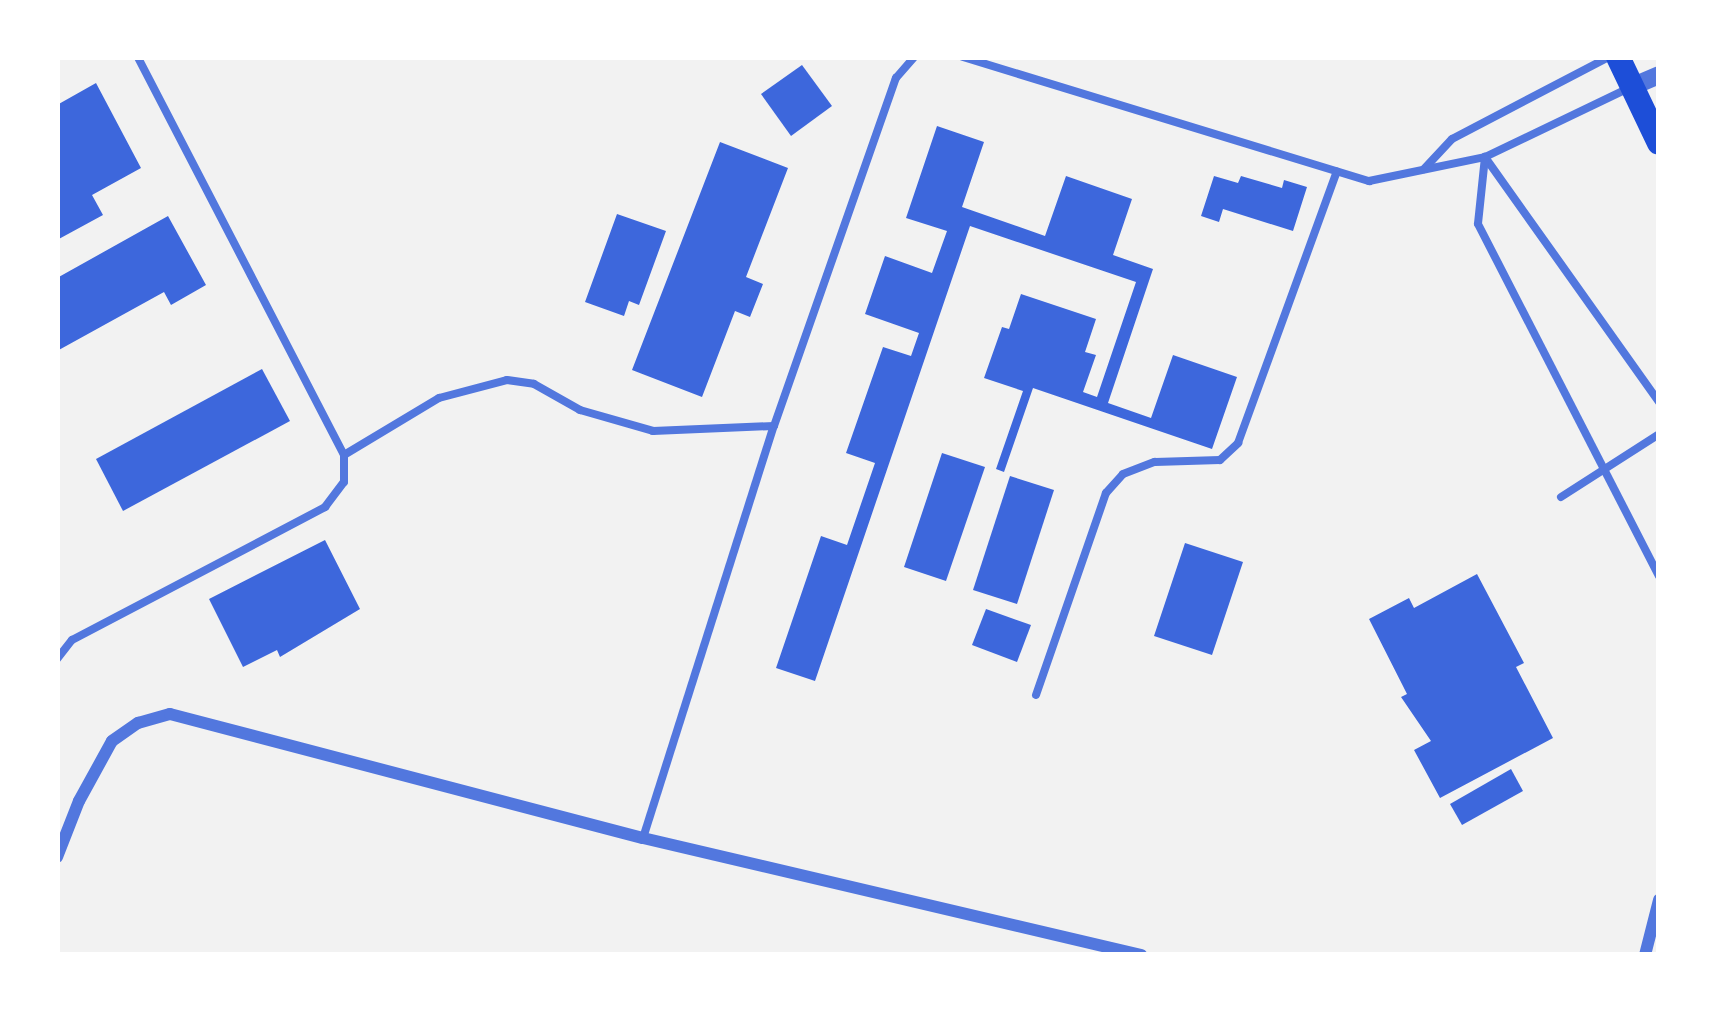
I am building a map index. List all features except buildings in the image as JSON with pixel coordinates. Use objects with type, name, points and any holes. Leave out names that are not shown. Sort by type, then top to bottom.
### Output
[{"type":"main road","points":[[1614,57],[1659,143]]},
{"type":"street","points":[[1631,87],[1659,75]]},
{"type":"street","points":[[57,857],[79,801],[112,741],[138,723],[170,713],[644,838],[1141,955]]},
{"type":"street","points":[[1645,955],[1659,900]]},
{"type":"lane","points":[[57,659],[72,640],[325,507],[344,482],[344,454],[138,57]]},
{"type":"lane","points":[[644,838],[774,426],[896,78],[914,57]]},
{"type":"lane","points":[[963,57],[1370,181],[1485,157],[1631,87]]},
{"type":"lane","points":[[1423,170],[1452,139],[1614,57]]},
{"type":"lane","points":[[1485,157],[1659,401]]},
{"type":"lane","points":[[1485,157],[1478,224],[1659,576]]},
{"type":"lane","points":[[1036,694],[1106,493],[1123,474],[1155,462],[1220,460],[1238,443],[1337,171]]},
{"type":"lane","points":[[344,454],[439,398],[506,380],[534,384],[580,410],[652,431],[774,426]]},
{"type":"lane","points":[[1561,496],[1659,434]]}]
